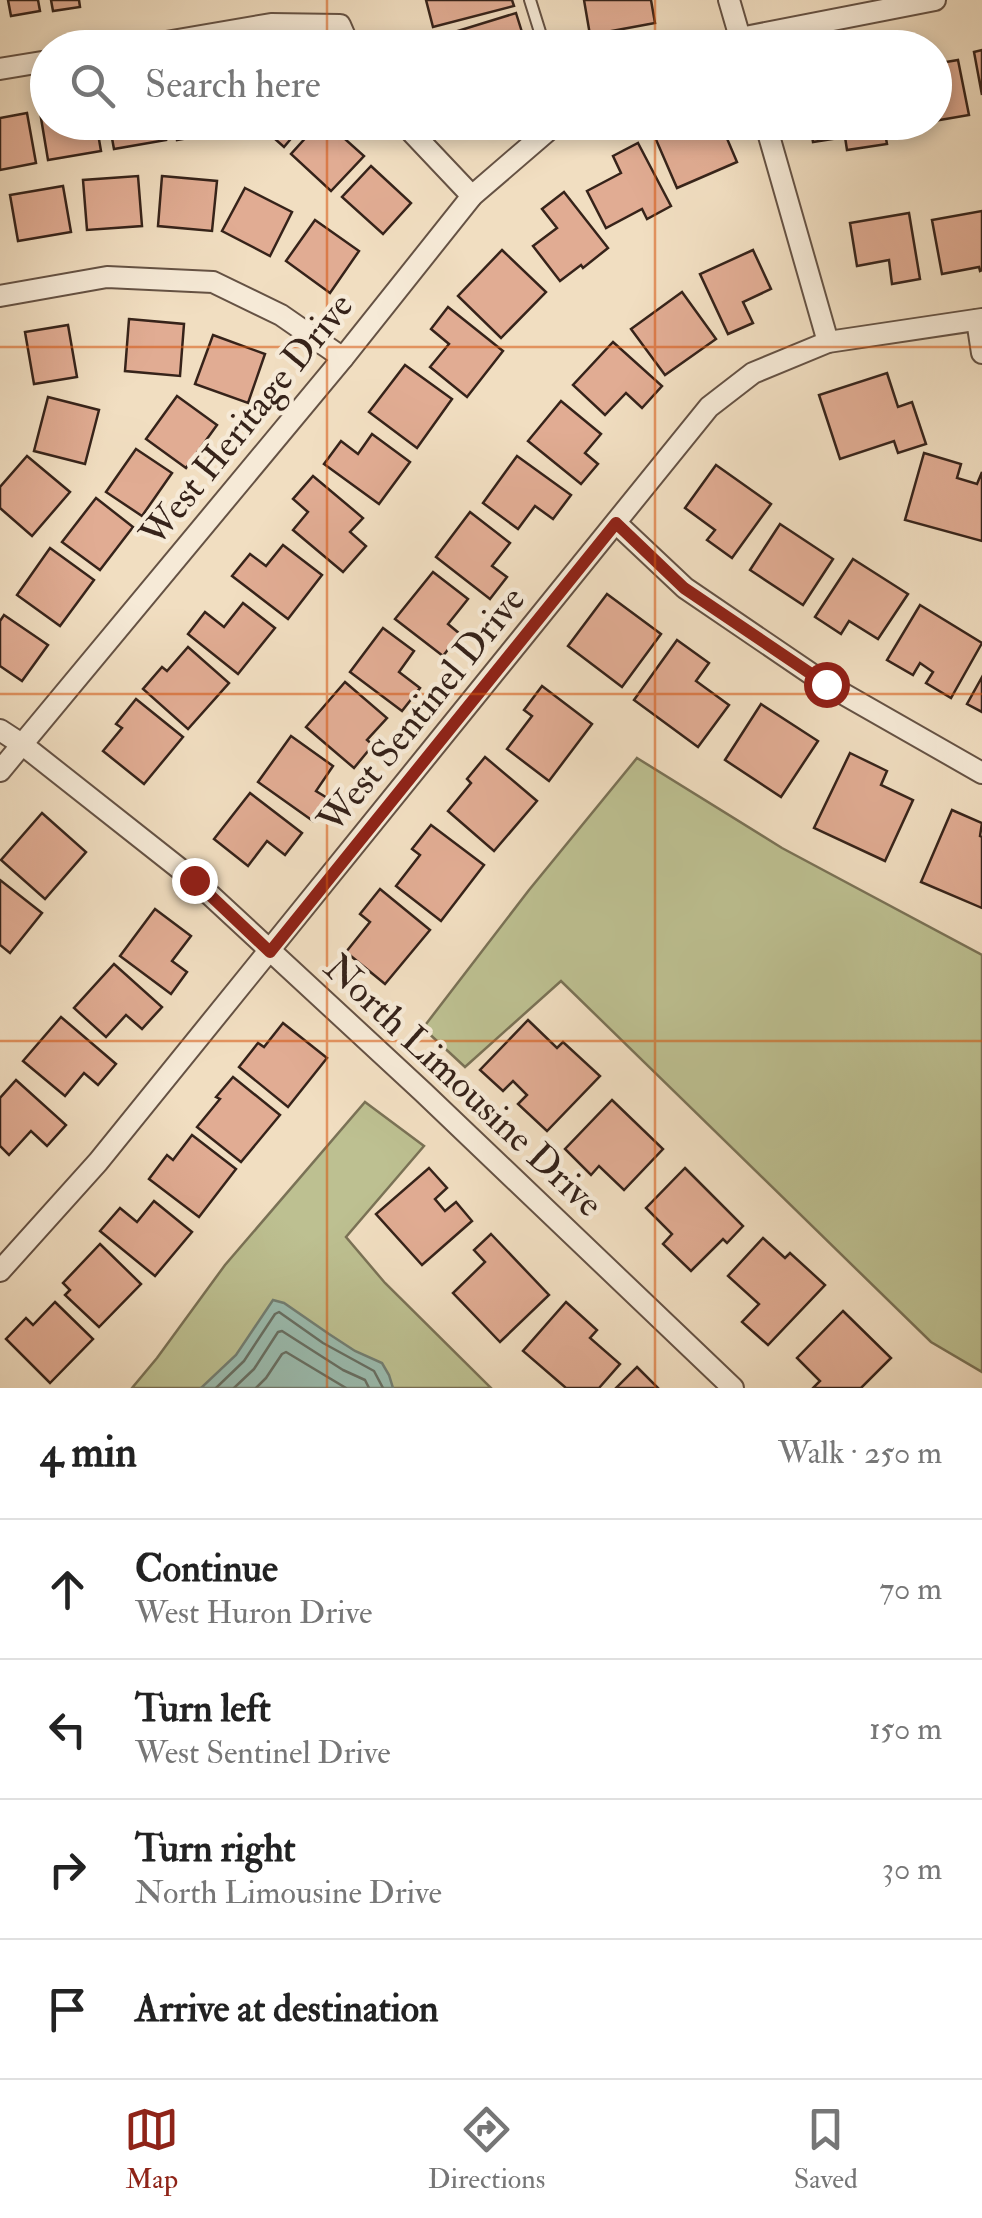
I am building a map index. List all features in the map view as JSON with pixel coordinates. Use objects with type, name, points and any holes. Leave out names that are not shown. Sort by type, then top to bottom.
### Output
[{"type":"street","points":[[729,0],[738,30]]},
{"type":"street","points":[[800,30],[935,0]]},
{"type":"street","points":[[237,30],[272,24],[340,26],[342,30]]},
{"type":"street","points":[[0,70],[30,65]]},
{"type":"street","points":[[419,140],[472,196]]},
{"type":"street","name":"West Heritage Drive","points":[[0,771],[472,196],[537,140]]},
{"type":"street","points":[[770,140],[828,342]]},
{"type":"street","points":[[0,296],[107,277],[213,282],[281,315],[342,358]]},
{"type":"street","name":"West Sentinel Drive","points":[[0,1271],[98,1162],[709,408],[753,373],[828,342],[979,319],[982,353]]},
{"type":"street","points":[[616,523],[684,588],[826,684],[982,773]]},
{"type":"street","name":"North Limousine Drive","points":[[0,730],[194,880],[733,1388]]},
{"type":"lane","points":[[530,0],[539,30]]},
{"type":"green space","points":[[637,758],[782,848],[982,955],[982,1372],[931,1342],[561,981],[465,1067],[423,1028]]},
{"type":"green space","points":[[365,1102],[424,1146],[346,1237],[385,1283],[491,1388],[132,1388],[225,1265]]},
{"type":"water","points":[[273,1300],[284,1303],[355,1351],[382,1363],[393,1388],[201,1388],[236,1355]]},
{"type":"building","points":[[8,0],[38,0],[40,11],[11,16]]},
{"type":"building","points":[[51,0],[79,0],[80,7],[53,11]]},
{"type":"building","points":[[426,0],[512,0],[514,6],[433,27]]},
{"type":"building","points":[[584,0],[651,0],[655,23],[589,30]]},
{"type":"building","points":[[516,13],[521,30],[461,30]]},
{"type":"building","points":[[982,50],[982,95],[974,52]]},
{"type":"building","points":[[958,60],[969,115],[952,118],[952,61]]},
{"type":"building","points":[[27,113],[36,163],[0,170],[0,118]]},
{"type":"building","points":[[45,140],[99,140],[101,151],[48,160]]},
{"type":"building","points":[[112,140],[166,140],[114,149]]},
{"type":"building","points":[[304,140],[346,140],[364,156],[331,191],[291,154]]},
{"type":"building","points":[[656,140],[728,140],[737,162],[677,188]]},
{"type":"building","points":[[845,140],[886,140],[887,144],[847,150]]},
{"type":"building","points":[[638,143],[671,206],[647,219],[642,209],[606,228],[587,191],[621,173],[613,156]]},
{"type":"building","points":[[371,166],[411,203],[383,234],[342,197]]},
{"type":"building","points":[[138,176],[142,226],[87,230],[83,180]]},
{"type":"building","points":[[162,176],[217,181],[212,231],[158,226]]},
{"type":"building","points":[[63,186],[71,232],[18,241],[10,195]]},
{"type":"building","points":[[245,188],[292,212],[270,256],[222,231]]},
{"type":"building","points":[[564,192],[608,248],[560,281],[533,246],[557,228],[542,209]]},
{"type":"building","points":[[982,211],[982,270],[979,267],[942,274],[932,220]]},
{"type":"building","points":[[909,213],[920,279],[892,284],[889,260],[857,266],[850,223]]},
{"type":"building","points":[[315,220],[359,251],[330,293],[286,261]]},
{"type":"building","points":[[502,250],[546,292],[501,338],[458,296]]},
{"type":"building","points":[[753,250],[771,289],[743,302],[753,323],[728,334],[700,274]]},
{"type":"building","points":[[682,292],[716,339],[665,375],[631,329]]},
{"type":"building","points":[[448,307],[503,351],[467,397],[430,367],[449,344],[431,329]]},
{"type":"building","points":[[129,319],[184,324],[180,376],[125,371]]},
{"type":"building","points":[[68,325],[77,377],[34,384],[25,332]]},
{"type":"building","points":[[213,335],[265,354],[248,403],[195,384]]},
{"type":"building","points":[[613,342],[662,386],[642,408],[626,393],[605,415],[573,385]]},
{"type":"building","points":[[405,365],[452,399],[417,448],[369,412]]},
{"type":"building","points":[[887,373],[898,407],[912,402],[926,444],[898,453],[894,441],[840,459],[819,395]]},
{"type":"building","points":[[177,396],[217,425],[186,468],[146,439]]},
{"type":"building","points":[[48,397],[99,410],[85,464],[34,451]]},
{"type":"building","points":[[561,401],[601,434],[585,453],[598,464],[581,484],[528,441]]},
{"type":"building","points":[[372,434],[410,462],[379,504],[324,464],[341,441],[358,454]]},
{"type":"building","points":[[136,449],[172,473],[142,516],[106,492]]},
{"type":"building","points":[[924,453],[961,464],[957,478],[977,484],[982,472],[982,541],[905,520]]},
{"type":"building","points":[[27,456],[70,492],[32,536],[0,508],[0,487]]},
{"type":"building","points":[[517,456],[571,495],[553,519],[535,506],[518,529],[483,503]]},
{"type":"building","points":[[716,465],[771,504],[732,558],[707,540],[715,530],[685,508]]},
{"type":"building","points":[[313,476],[363,518],[350,532],[366,546],[343,572],[293,530],[308,512],[293,499]]},
{"type":"building","points":[[96,498],[133,527],[100,570],[62,542]]},
{"type":"building","points":[[470,512],[510,543],[492,566],[507,577],[490,599],[436,557]]},
{"type":"building","points":[[780,524],[833,559],[803,605],[750,570]]},
{"type":"building","points":[[283,545],[322,575],[288,619],[232,576],[250,554],[266,566]]},
{"type":"building","points":[[50,548],[94,580],[60,626],[17,595]]},
{"type":"building","points":[[853,559],[908,594],[878,639],[849,621],[841,634],[815,617]]},
{"type":"building","points":[[433,572],[468,599],[448,624],[460,634],[443,656],[395,619]]},
{"type":"building","points":[[607,594],[661,634],[622,687],[568,646]]},
{"type":"building","points":[[243,603],[275,628],[238,674],[188,634],[205,612],[224,627]]},
{"type":"building","points":[[920,605],[982,643],[951,698],[926,683],[933,672],[920,663],[913,675],[887,660]]},
{"type":"building","points":[[4,615],[48,645],[22,681],[0,666],[0,621]]},
{"type":"building","points":[[383,628],[414,651],[399,672],[420,688],[402,711],[350,672]]},
{"type":"building","points":[[677,640],[709,663],[696,681],[729,705],[698,747],[634,700]]},
{"type":"building","points":[[188,647],[229,683],[188,729],[143,689],[162,667],[167,671]]},
{"type":"building","points":[[982,677],[982,712],[967,704]]},
{"type":"building","points":[[345,682],[387,718],[367,740],[373,745],[354,768],[306,727]]},
{"type":"building","points":[[542,686],[592,724],[549,781],[507,749],[532,716],[524,710]]},
{"type":"building","points":[[136,699],[183,737],[144,784],[103,751],[122,728],[116,724]]},
{"type":"building","points":[[761,704],[818,741],[781,797],[725,760]]},
{"type":"building","points":[[291,736],[333,766],[316,791],[329,799],[313,821],[258,782]]},
{"type":"building","points":[[850,753],[887,771],[881,785],[913,800],[885,861],[814,828]]},
{"type":"building","points":[[485,757],[537,801],[494,851],[448,811],[471,783],[467,779]]},
{"type":"building","points":[[250,793],[302,833],[285,855],[267,841],[248,866],[214,839]]},
{"type":"building","points":[[952,810],[982,823],[982,908],[921,882]]},
{"type":"building","points":[[42,813],[86,852],[45,899],[1,860]]},
{"type":"building","points":[[431,825],[484,865],[441,921],[396,886],[420,855],[412,849]]},
{"type":"building","points":[[0,880],[42,913],[10,953],[0,945]]},
{"type":"building","points":[[380,889],[430,930],[385,984],[346,952],[370,922],[360,914]]},
{"type":"building","points":[[155,909],[191,936],[172,961],[187,972],[171,994],[120,956]]},
{"type":"building","points":[[114,964],[162,1007],[142,1029],[126,1015],[106,1037],[74,1008]]},
{"type":"building","points":[[61,1017],[116,1064],[98,1085],[84,1073],[65,1096],[23,1061]]},
{"type":"building","points":[[528,1020],[557,1048],[563,1042],[600,1076],[547,1131],[518,1104],[527,1095],[513,1081],[503,1091],[480,1070]]},
{"type":"building","points":[[283,1023],[327,1058],[288,1107],[239,1067],[258,1043],[264,1047]]},
{"type":"building","points":[[233,1077],[280,1115],[241,1162],[197,1127]]},
{"type":"building","points":[[16,1080],[66,1125],[47,1146],[31,1131],[9,1155],[0,1146],[0,1098]]},
{"type":"building","points":[[612,1100],[663,1149],[624,1190],[599,1166],[591,1175],[565,1149]]},
{"type":"building","points":[[192,1135],[236,1169],[199,1217],[149,1179],[167,1155],[173,1160]]},
{"type":"building","points":[[429,1168],[447,1188],[435,1199],[445,1211],[456,1202],[472,1221],[422,1265],[376,1214]]},
{"type":"building","points":[[685,1168],[743,1226],[727,1243],[723,1239],[691,1271],[663,1244],[672,1234],[646,1208]]},
{"type":"building","points":[[154,1201],[192,1232],[155,1276],[100,1231],[120,1208],[137,1222]]},
{"type":"building","points":[[491,1234],[549,1295],[500,1342],[453,1293],[485,1262],[474,1250]]},
{"type":"building","points":[[763,1238],[785,1258],[790,1253],[825,1285],[768,1345],[742,1322],[759,1304],[728,1276]]},
{"type":"building","points":[[100,1244],[141,1284],[99,1327],[65,1295],[70,1290],[63,1283]]},
{"type":"building","points":[[55,1302],[93,1339],[50,1383],[6,1339],[26,1318],[33,1325]]},
{"type":"building","points":[[566,1302],[597,1330],[590,1338],[620,1364],[599,1388],[566,1388],[523,1351]]},
{"type":"building","points":[[843,1311],[891,1358],[861,1388],[813,1388],[820,1381],[797,1358]]},
{"type":"building","points":[[637,1367],[658,1388],[616,1388]]},
{"type":"route","points":[[194,880],[270,952],[616,523],[684,588],[826,684]]}]
